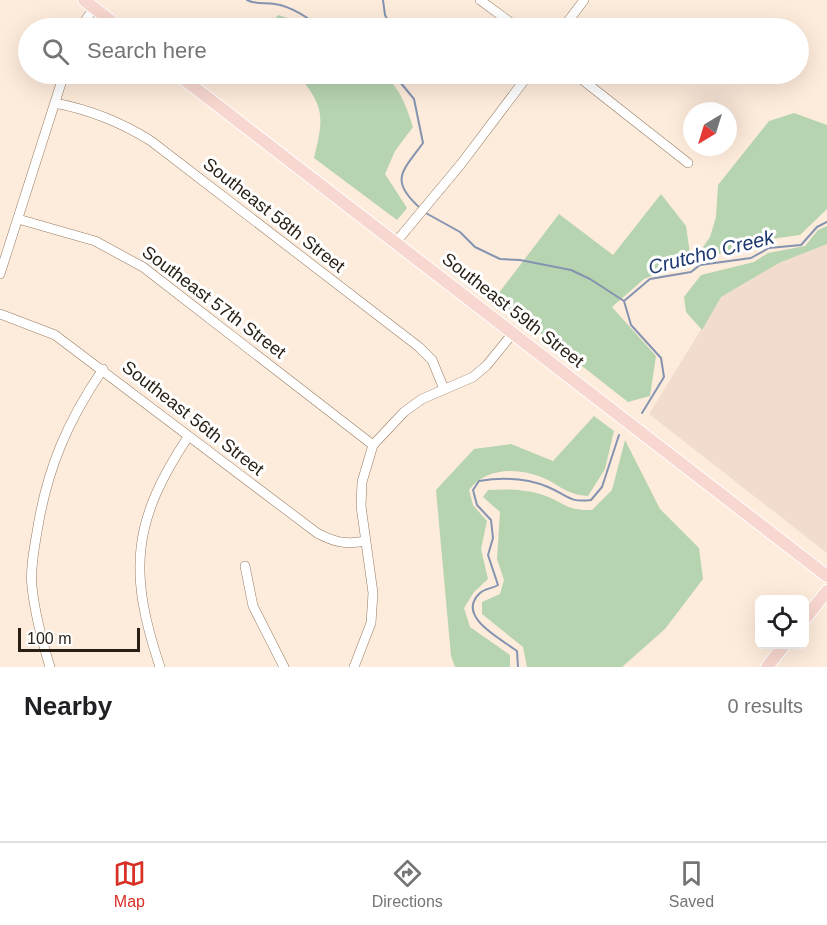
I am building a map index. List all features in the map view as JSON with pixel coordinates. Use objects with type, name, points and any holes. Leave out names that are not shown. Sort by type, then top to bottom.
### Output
[{"type":"main road","points":[[89,4],[107,18]]},
{"type":"main road","name":"Southeast 59th Street","points":[[190,84],[827,576]]},
{"type":"main road","points":[[809,614],[827,591]]},
{"type":"main road","points":[[767,667],[782,649]]},
{"type":"street","points":[[480,0],[504,18]]},
{"type":"street","points":[[570,18],[584,0]]},
{"type":"street","points":[[0,274],[3,254],[18,219],[61,84]]},
{"type":"street","points":[[396,242],[461,164],[521,84]]},
{"type":"street","points":[[588,84],[688,163]]},
{"type":"street","name":"Southeast 58th Street","points":[[55,104],[79,108],[124,124],[151,141],[419,347],[432,360],[444,389]]},
{"type":"street","name":"Southeast 57th Street","points":[[18,219],[95,241],[143,267],[373,445]]},
{"type":"street","name":"Southeast 56th Street","points":[[0,314],[55,335],[316,532],[332,541],[348,544],[365,541]]},
{"type":"street","points":[[354,667],[371,623],[373,593],[361,506],[362,482],[373,445],[404,412],[444,389],[473,376],[487,365],[513,333]]},
{"type":"street","points":[[50,667],[41,636],[32,585],[42,498],[58,449],[75,410],[103,369]]},
{"type":"street","points":[[160,667],[148,631],[139,590],[142,538],[152,499],[167,469],[188,437]]},
{"type":"street","points":[[245,566],[253,606],[284,667]]},
{"type":"shaded area","points":[[827,244],[827,553],[649,414],[721,297],[779,263]]},
{"type":"green space","points":[[393,84],[405,105],[413,127],[395,151],[385,174],[407,208],[397,220],[314,158],[320,132],[320,113],[306,85]]},
{"type":"green space","points":[[794,113],[827,125],[827,209],[800,235],[763,240],[750,250],[717,254],[699,253],[710,237],[716,217],[718,185],[769,121]]},
{"type":"green space","points":[[661,194],[686,226],[691,261],[644,279],[612,307],[656,356],[650,396],[628,402],[495,298],[559,214],[613,255]]},
{"type":"green space","points":[[827,226],[827,244],[779,263],[721,297],[702,330],[686,312],[684,297],[701,275],[754,262],[768,253],[805,246],[818,230]]},
{"type":"green space","points":[[594,416],[614,431],[605,469],[588,496],[568,491],[531,474],[511,471],[483,477],[469,490],[473,505],[487,521],[481,549],[488,579],[474,592],[464,608],[470,627],[510,655],[510,667],[455,667],[451,656],[436,490],[474,449],[511,444],[553,461]]},
{"type":"green space","points":[[625,440],[660,509],[699,548],[703,579],[665,629],[622,667],[527,667],[523,647],[482,614],[482,602],[500,594],[504,580],[497,559],[500,512],[483,497],[488,490],[521,490],[540,494],[576,509],[592,510],[612,490]]},
{"type":"waterway","points":[[247,0],[275,4],[294,10],[306,18]]},
{"type":"waterway","points":[[383,0],[387,18]]},
{"type":"waterway","points":[[402,84],[414,99],[423,143],[409,161],[402,176],[402,183],[404,190],[420,208]]},
{"type":"waterway","points":[[424,212],[460,232],[475,247],[500,259],[520,260],[571,270],[590,279],[624,301]]},
{"type":"waterway","name":"Crutcho Creek","points":[[642,413],[664,377],[661,358],[631,325],[624,301],[650,279],[691,272],[700,265],[751,258],[769,248],[801,245],[817,227],[827,222]]},
{"type":"waterway","name":"Crutcho Creek","points":[[518,667],[517,651],[483,626],[473,610],[474,602],[480,593],[498,585],[488,555],[493,538],[491,520],[477,505],[473,490],[479,481],[514,479],[540,484],[573,499],[591,500],[602,487],[619,435]]}]
